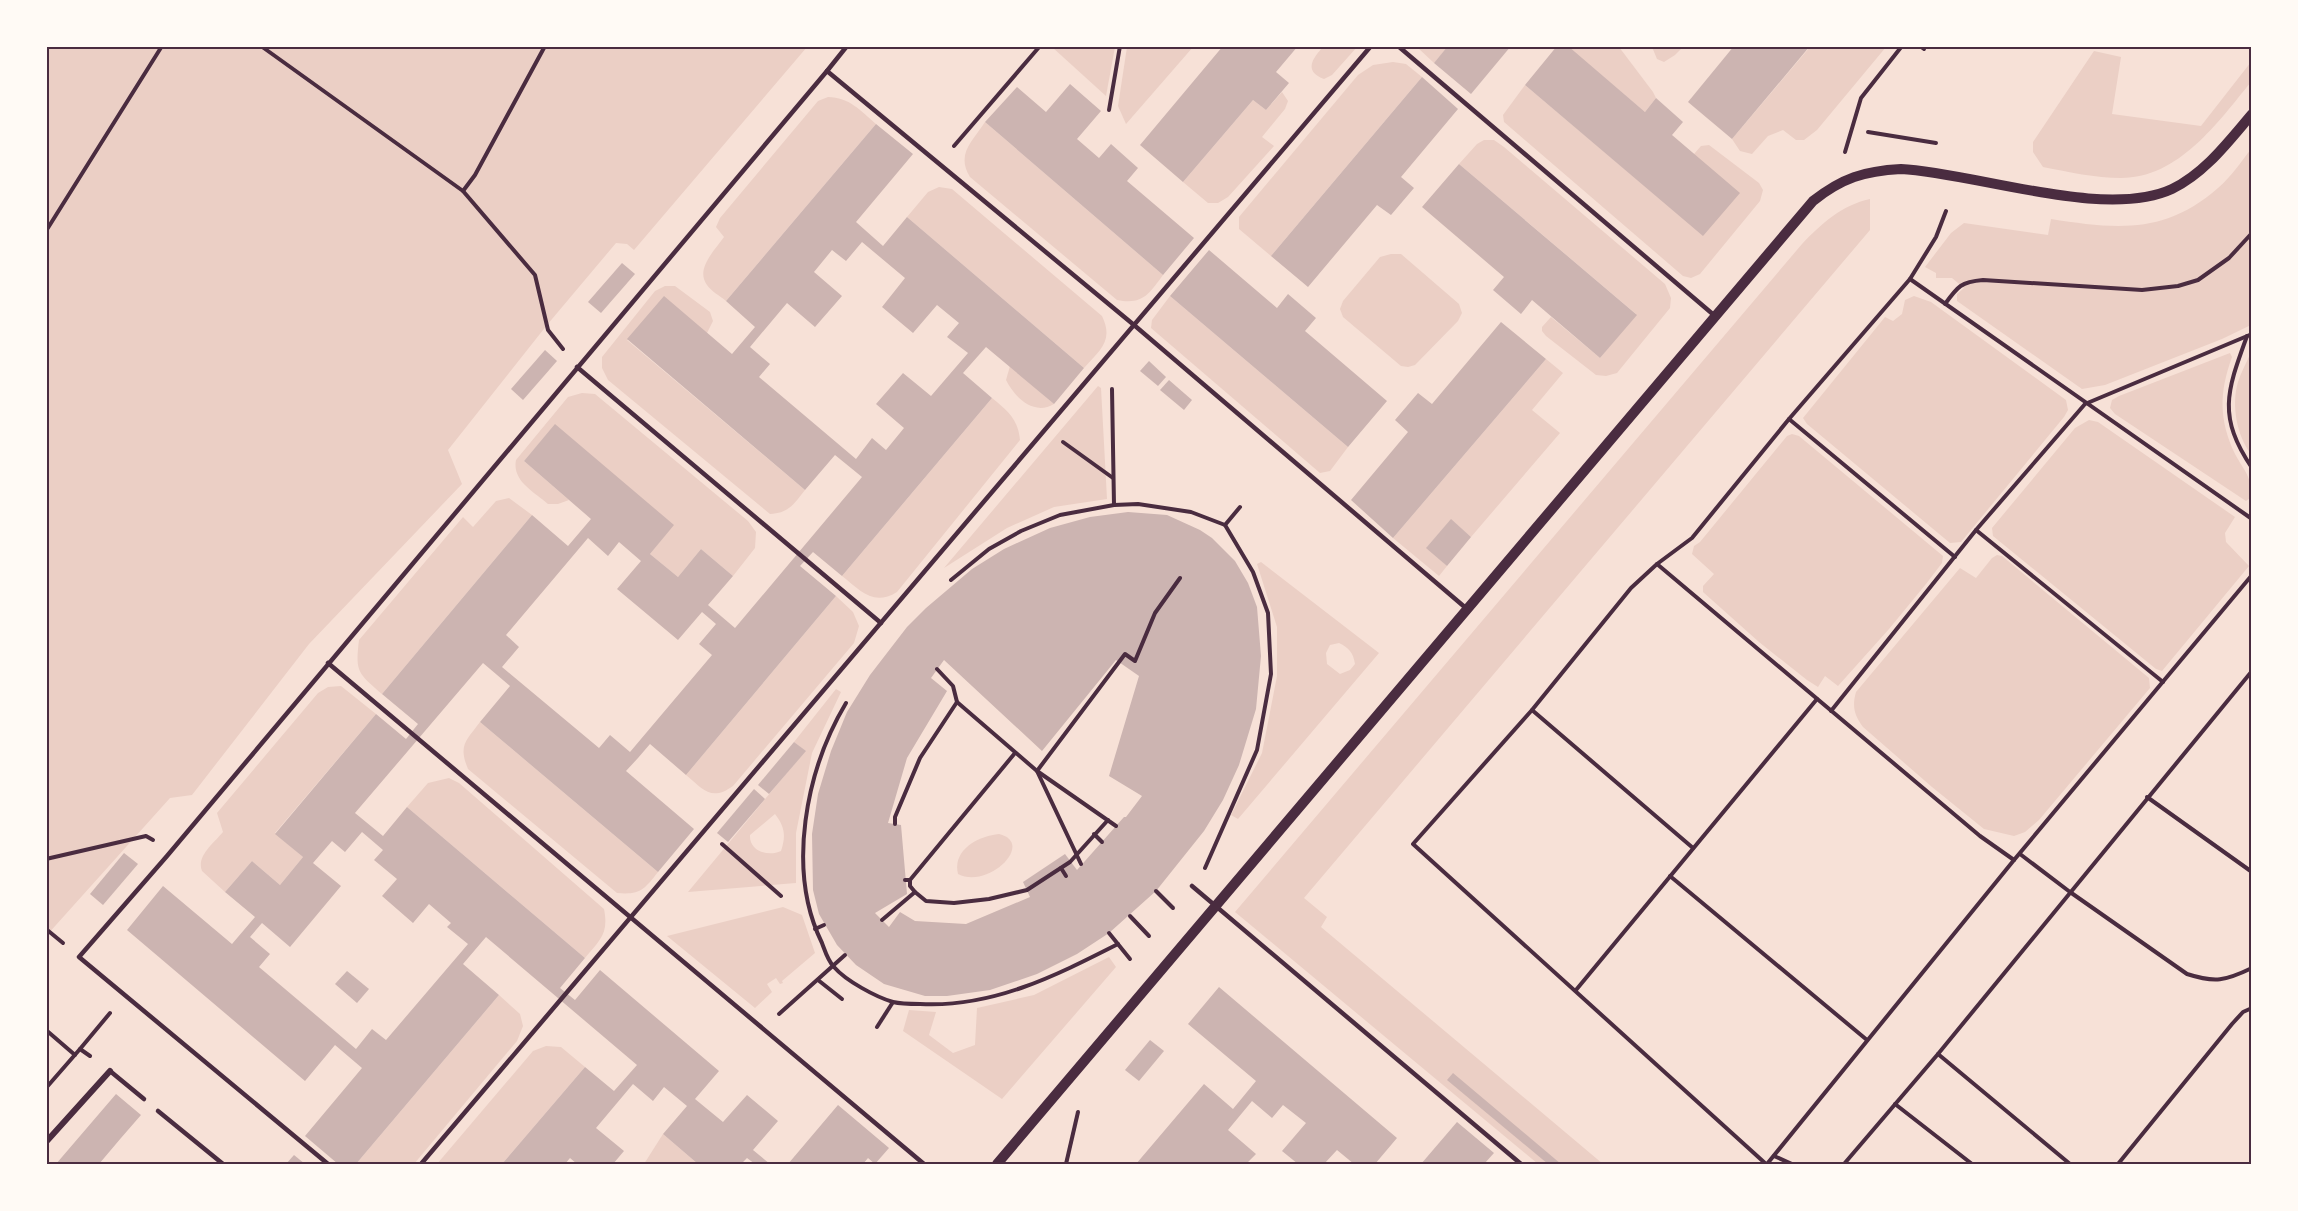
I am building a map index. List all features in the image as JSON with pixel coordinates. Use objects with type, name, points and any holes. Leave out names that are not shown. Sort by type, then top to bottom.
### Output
[{"type":"street","points":[[997,1164],[1813,201],[1848,178],[1864,173],[1901,169],[2098,199],[2150,196],[2190,179],[2227,144],[2252,114]]},
{"type":"street","points":[[46,1142],[110,1071]]},
{"type":"lane","points":[[328,1164],[79,957],[847,46]]},
{"type":"lane","points":[[421,1164],[1371,46]]},
{"type":"lane","points":[[1398,46],[1715,316]]},
{"type":"lane","points":[[827,71],[1134,325],[1467,609]]},
{"type":"lane","points":[[577,368],[881,623]]},
{"type":"lane","points":[[328,663],[924,1164]]},
{"type":"lane","points":[[1192,886],[1521,1164]]},
{"type":"lane","points":[[110,1071],[144,1099]]},
{"type":"lane","points":[[158,1111],[223,1164]]},
{"type":"path","points":[[46,231],[162,46]]},
{"type":"path","points":[[261,46],[463,191],[536,275],[548,330],[577,368]]},
{"type":"path","points":[[463,191],[475,175],[545,46]]},
{"type":"path","points":[[939,163],[1040,46]]},
{"type":"path","points":[[1109,110],[1120,46]]},
{"type":"path","points":[[1835,186],[1861,98],[1902,46]]},
{"type":"path","points":[[1868,132],[1939,144]]},
{"type":"path","points":[[1946,211],[1936,237],[1910,279],[1789,419],[1692,538],[1657,564],[1631,588],[1532,710],[1413,844],[1766,1164],[2014,860],[2252,575]]},
{"type":"path","points":[[1945,304],[1957,287],[1967,282],[1983,280],[2142,290],[2178,286],[2198,280],[2229,258],[2252,233]]},
{"type":"path","points":[[1910,279],[2250,518],[2252,512]]},
{"type":"path","points":[[1831,711],[1976,530],[2085,404],[2249,335]]},
{"type":"path","points":[[2249,335],[2232,382],[2228,410],[2230,428],[2234,438],[2252,468]]},
{"type":"path","points":[[1111,353],[1114,505]]},
{"type":"path","points":[[1789,419],[1955,557]]},
{"type":"path","points":[[1045,430],[1113,478]]},
{"type":"path","points":[[946,584],[989,549],[1021,531],[1060,515],[1114,505],[1138,504],[1191,512],[1225,525],[1253,572],[1268,613],[1270,674],[1257,750],[1203,872]]},
{"type":"path","points":[[1225,525],[1240,507]]},
{"type":"path","points":[[1976,530],[2163,682]]},
{"type":"path","points":[[1657,564],[1980,836],[2014,860]]},
{"type":"path","points":[[1037,771],[1125,654],[1135,661],[1155,613],[1180,578]]},
{"type":"path","points":[[937,669],[953,686],[957,702],[1015,753],[1037,771],[1116,825]]},
{"type":"path","points":[[1844,1164],[1938,1054],[2252,671]]},
{"type":"path","points":[[1576,990],[1817,699]]},
{"type":"path","points":[[848,701],[837,719],[817,766],[808,806],[804,866],[806,892],[815,929],[833,967],[853,983],[892,1002],[938,1005],[977,1000],[1034,985],[1118,944]]},
{"type":"path","points":[[895,824],[895,817],[920,758],[957,702]]},
{"type":"path","points":[[1532,710],[1693,848]]},
{"type":"path","points":[[1015,753],[908,880],[908,887],[926,901],[954,903],[989,899],[1027,890],[1076,855],[1108,820]]},
{"type":"path","points":[[1037,771],[1081,864]]},
{"type":"path","points":[[2147,797],[2252,872]]},
{"type":"path","points":[[706,830],[782,896]]},
{"type":"path","points":[[1094,834],[1102,842]]},
{"type":"path","points":[[46,859],[146,836],[170,851]]},
{"type":"path","points":[[2019,854],[2187,974],[2205,980],[2222,981],[2252,968]]},
{"type":"path","points":[[1060,868],[1066,876]]},
{"type":"path","points":[[1670,876],[1867,1040]]},
{"type":"path","points":[[1156,891],[1173,908]]},
{"type":"path","points":[[882,920],[915,892]]},
{"type":"path","points":[[1130,916],[1149,936]]},
{"type":"path","points":[[815,929],[824,925]]},
{"type":"path","points":[[1109,933],[1130,959]]},
{"type":"path","points":[[762,1028],[845,955]]},
{"type":"path","points":[[818,980],[842,999]]},
{"type":"path","points":[[91,1036],[125,995]]},
{"type":"path","points":[[877,1027],[892,1002]]},
{"type":"path","points":[[2118,1164],[2232,1024],[2243,1012],[2252,1008]]},
{"type":"path","points":[[46,1030],[75,1055]]},
{"type":"path","points":[[46,1088],[80,1049]]},
{"type":"path","points":[[1938,1054],[2070,1164]]},
{"type":"path","points":[[1895,1104],[1972,1164]]},
{"type":"path","points":[[1066,1164],[1079,1107]]},
{"type":"path","points":[[1774,1156],[1791,1164]]},
{"type":"shaded area","points":[[46,47],[807,47],[634,250],[627,244],[616,243],[547,325],[448,450],[462,484],[309,644],[192,795],[170,798],[47,935]]},
{"type":"shaded area","points":[[1052,47],[1115,47],[1106,96]]},
{"type":"shaded area","points":[[1127,47],[1193,47],[1126,124],[1118,106]]},
{"type":"shaded area","points":[[1323,47],[1357,47],[1332,75],[1324,79],[1318,76],[1312,68],[1313,60]]},
{"type":"shaded area","points":[[1417,47],[1448,47],[1434,63]]},
{"type":"shaded area","points":[[1568,47],[1619,47],[1656,98],[1645,112]]},
{"type":"shaded area","points":[[1652,47],[1683,47],[1664,62],[1657,59]]},
{"type":"shaded area","points":[[1810,47],[1886,47],[1817,130],[1804,140],[1796,140],[1783,130],[1768,136],[1752,154],[1740,151],[1732,139]]},
{"type":"shaded area","points":[[2094,51],[2121,57],[2112,114],[2201,126],[2251,62],[2251,82],[2211,130],[2179,158],[2161,169],[2142,176],[2111,178],[2043,167],[2033,152],[2033,142]]},
{"type":"shaded area","points":[[1393,62],[1406,64],[1422,77],[1271,256],[1239,229],[1239,217],[1358,75],[1373,65]]},
{"type":"shaded area","points":[[1525,85],[1703,235],[1694,154],[1701,146],[1709,145],[1759,183],[1763,190],[1760,201],[1700,274],[1691,278],[1683,276],[1504,122],[1503,115]]},
{"type":"shaded area","points":[[1282,92],[1288,101],[1285,109],[1262,137],[1274,146],[1228,197],[1218,203],[1208,203],[1183,182],[1253,100],[1266,110]]},
{"type":"shaded area","points":[[828,97],[848,102],[876,124],[726,301],[709,287],[703,273],[708,260],[724,237],[716,227],[720,218],[818,101]]},
{"type":"shaded area","points":[[985,122],[1163,275],[1149,293],[1133,301],[1117,300],[970,177],[966,169],[965,155],[967,148]]},
{"type":"shaded area","points":[[1484,140],[1494,140],[1504,147],[1665,284],[1671,298],[1670,308],[1617,373],[1606,376],[1596,375],[1546,336],[1542,327],[1551,317],[1600,358],[1636,314],[1459,164],[1477,144]]},
{"type":"shaded area","points":[[2251,149],[2251,325],[2222,339],[2105,385],[2082,389],[1957,301],[1957,294],[1964,288],[1952,278],[1936,278],[1936,273],[1925,267],[1951,233],[1964,223],[2048,235],[2051,219],[2118,226],[2139,225],[2179,214],[2218,188]]},
{"type":"shaded area","points":[[939,187],[952,189],[1102,316],[1106,332],[1104,345],[1084,368],[907,217],[928,192]]},
{"type":"shaded area","points":[[1870,199],[1870,230],[1304,898],[1327,917],[1321,927],[1603,1164],[1538,1164],[1235,912],[1802,244],[1833,216],[1850,206]]},
{"type":"shaded area","points":[[1401,254],[1459,304],[1462,313],[1458,321],[1415,365],[1408,367],[1401,366],[1343,317],[1340,309],[1343,301],[1380,257]]},
{"type":"shaded area","points":[[665,286],[675,286],[710,312],[713,321],[707,333],[627,340],[805,490],[787,510],[770,514],[608,380],[602,368],[602,357],[655,291]]},
{"type":"shaded area","points":[[1170,296],[1348,447],[1330,471],[1320,473],[1151,328],[1152,320]]},
{"type":"shaded area","points":[[1914,296],[1931,302],[2066,400],[2068,410],[1961,542],[1950,543],[1807,424],[1803,418],[1885,317],[1893,321],[1902,314],[1905,300]]},
{"type":"shaded area","points":[[2251,352],[2252,454],[2242,438],[2235,410],[2238,382]]},
{"type":"shaded area","points":[[2230,353],[2232,357],[2223,395],[2224,418],[2230,442],[2250,484],[2251,497],[2246,501],[2115,414],[2110,408],[2112,400],[2119,396]]},
{"type":"shaded area","points":[[1546,359],[1563,373],[1532,410],[1560,433],[1471,537],[1451,520],[1427,547],[1447,566],[1439,576],[1393,538]]},
{"type":"shaded area","points":[[1010,366],[1054,404],[1039,408],[1020,399],[1006,380]]},
{"type":"shaded area","points":[[1098,386],[1101,388],[1107,499],[1054,507],[1007,528],[944,568]]},
{"type":"shaded area","points":[[582,393],[595,394],[748,521],[756,532],[755,548],[733,576],[701,549],[678,577],[650,554],[673,525],[555,425],[524,461],[569,500],[558,504],[548,504],[520,480],[516,460],[568,397]]},
{"type":"shaded area","points":[[992,398],[1011,416],[1017,426],[1020,440],[897,592],[881,598],[867,595],[842,576]]},
{"type":"shaded area","points":[[2089,420],[2098,422],[2235,517],[2225,533],[2226,542],[2249,566],[2162,671],[2156,669],[1993,536],[1992,528],[2075,428]]},
{"type":"shaded area","points":[[1792,434],[1799,436],[1943,556],[1942,563],[1926,584],[1838,686],[1825,676],[1818,687],[1807,680],[1759,642],[1703,592],[1703,586],[1714,574],[1692,554],[1694,546],[1700,542],[1787,436]]},
{"type":"shaded area","points":[[509,498],[532,515],[382,694],[360,671],[358,666],[359,640],[463,517],[473,527],[496,501]]},
{"type":"shaded area","points":[[1997,555],[2002,556],[2149,678],[2150,688],[2039,820],[2025,832],[2014,836],[1984,829],[1932,787],[1863,727],[1854,706],[1856,692],[1960,568],[1976,578]]},
{"type":"shaded area","points":[[1261,562],[1379,653],[1238,819],[1231,815],[1262,753],[1277,676],[1277,627],[1257,564]],"holes":[[[1339,643],[1352,653],[1355,664],[1350,670],[1340,674],[1327,664],[1326,653],[1330,645]]]},
{"type":"shaded area","points":[[836,596],[853,612],[859,626],[854,643],[733,786],[719,793],[703,789],[686,775]]},
{"type":"shaded area","points":[[341,686],[376,714],[275,833],[303,857],[280,885],[252,861],[225,892],[202,871],[201,865],[201,860],[207,850],[223,832],[217,813],[318,693],[328,687]]},
{"type":"shaded area","points":[[836,689],[841,692],[812,753],[796,833],[796,883],[688,892],[805,751],[794,742]],"holes":[[[775,814],[784,832],[781,851],[765,853],[756,849],[750,835]]]},
{"type":"shaded area","points":[[480,722],[658,872],[649,883],[636,892],[617,893],[468,769],[464,754],[465,744]]},
{"type":"shaded area","points":[[449,778],[459,783],[604,909],[604,931],[585,958],[407,807],[428,783]]},
{"type":"shaded area","points":[[999,834],[1009,839],[1012,846],[1010,855],[1004,863],[994,871],[982,876],[970,877],[958,874],[959,858],[968,846],[975,841]]},
{"type":"shaded area","points":[[783,907],[802,915],[815,953],[782,981],[783,983],[780,984],[776,978],[767,984],[772,992],[755,1008],[667,936]]},
{"type":"shaded area","points":[[1109,957],[1116,967],[1002,1099],[903,1031],[909,1010],[936,1012],[929,1035],[953,1053],[975,1045],[977,1008],[1034,995]]},
{"type":"shaded area","points":[[499,995],[520,1014],[523,1026],[517,1041],[414,1164],[356,1164]]},
{"type":"shaded area","points":[[546,1046],[561,1047],[585,1067],[502,1164],[437,1164],[533,1051]]},
{"type":"shaded area","points":[[663,1134],[698,1164],[644,1164]]},
{"type":"building","points":[[1223,46],[1298,46],[1276,72],[1289,83],[1266,110],[1253,100],[1183,182],[1140,145]]},
{"type":"building","points":[[1448,46],[1511,46],[1471,94],[1434,63]]},
{"type":"building","points":[[1557,46],[1568,46],[1645,112],[1656,98],[1683,122],[1672,135],[1740,193],[1703,236],[1525,85]]},
{"type":"building","points":[[1734,46],[1810,46],[1732,139],[1688,102]]},
{"type":"building","points":[[1422,77],[1458,109],[1401,177],[1414,188],[1391,215],[1377,205],[1308,287],[1271,256]]},
{"type":"building","points":[[1070,84],[1101,111],[1077,139],[1099,158],[1111,144],[1138,168],[1127,181],[1194,238],[1163,275],[985,122],[1017,87],[1046,112]]},
{"type":"building","points":[[876,124],[913,154],[856,222],[883,246],[907,217],[1084,368],[1054,404],[986,347],[963,373],[992,398],[842,576],[813,552],[800,566],[836,596],[686,775],[650,744],[626,771],[694,829],[658,872],[480,722],[510,686],[483,663],[355,813],[383,836],[407,807],[585,958],[560,988],[575,1000],[600,970],[719,1071],[695,1099],[723,1122],[747,1095],[778,1121],[753,1150],[770,1164],[755,1164],[747,1158],[741,1164],[698,1164],[663,1134],[687,1106],[664,1087],[653,1101],[633,1084],[596,1128],[624,1151],[613,1164],[577,1164],[570,1158],[565,1164],[502,1164],[585,1067],[614,1091],[637,1065],[486,937],[463,964],[499,995],[356,1164],[338,1164],[305,1136],[362,1068],[335,1045],[305,1081],[127,930],[163,886],[232,944],[255,917],[225,892],[252,861],[280,885],[303,857],[275,834],[376,714],[406,739],[418,724],[382,694],[532,515],[568,546],[591,519],[524,461],[555,424],[674,525],[650,554],[678,577],[701,549],[733,576],[708,605],[735,628],[862,477],[835,455],[805,490],[627,339],[664,296],[732,354],[755,327],[726,301]],"holes":[[[862,242],[905,278],[882,307],[913,333],[937,305],[959,323],[947,337],[968,353],[931,396],[903,373],[876,404],[904,428],[886,450],[872,438],[856,459],[759,377],[770,364],[750,347],[787,303],[815,327],[842,296],[814,272],[832,250],[846,261]],[[588,538],[608,556],[619,542],[641,561],[617,589],[678,640],[702,612],[716,624],[699,644],[712,655],[630,752],[610,735],[599,748],[502,667],[519,647],[506,635]],[[362,832],[383,850],[374,860],[397,879],[382,896],[413,923],[429,904],[451,923],[447,927],[468,944],[386,1040],[372,1029],[356,1049],[259,967],[270,954],[250,937],[262,923],[290,947],[341,886],[313,863],[332,841],[345,852]]]},
{"type":"building","points":[[1459,164],[1637,315],[1600,358],[1532,300],[1521,314],[1493,290],[1504,277],[1422,207]]},
{"type":"building","points":[[1209,250],[1277,308],[1288,294],[1316,318],[1305,331],[1387,401],[1348,447],[1170,296]]},
{"type":"building","points":[[622,263],[635,274],[601,313],[588,302]]},
{"type":"building","points":[[1501,322],[1546,359],[1393,538],[1351,500],[1408,432],[1395,420],[1418,393],[1432,404]]},
{"type":"building","points":[[545,350],[557,361],[523,400],[511,389]]},
{"type":"building","points":[[1149,361],[1166,377],[1158,386],[1140,371]]},
{"type":"building","points":[[1169,380],[1192,400],[1184,410],[1160,390]]},
{"type":"building","points":[[1128,512],[1167,515],[1212,538],[1235,561],[1248,583],[1257,607],[1261,656],[1256,709],[1239,765],[1223,800],[1204,831],[1156,891],[1109,933],[1077,954],[1037,974],[990,990],[947,996],[925,996],[884,984],[856,965],[837,945],[819,914],[813,890],[812,834],[818,794],[831,751],[847,712],[870,675],[907,627],[972,569],[1004,549],[1050,528],[1090,517]],"holes":[[[944,660],[1042,751],[1116,660],[1139,676],[1109,776],[1142,796],[1126,817],[1077,870],[1065,854],[1023,882],[1030,897],[966,924],[915,921],[900,912],[889,927],[875,913],[907,894],[901,825],[888,823],[907,758],[947,691],[931,678]]]},
{"type":"building","points":[[1451,519],[1471,537],[1447,566],[1426,548]]},
{"type":"building","points":[[794,742],[806,751],[769,794],[758,785]]},
{"type":"building","points":[[754,789],[765,799],[728,842],[717,833]]},
{"type":"building","points":[[124,853],[138,864],[103,905],[90,894]]},
{"type":"building","points":[[347,971],[369,989],[357,1003],[335,984]]},
{"type":"building","points":[[1219,987],[1397,1138],[1375,1164],[1354,1164],[1337,1150],[1324,1164],[1298,1164],[1282,1151],[1306,1123],[1283,1105],[1272,1118],[1252,1101],[1228,1130],[1256,1154],[1246,1164],[1136,1164],[1204,1084],[1233,1109],[1256,1081],[1188,1024]]},
{"type":"building","points":[[1150,1040],[1164,1051],[1139,1081],[1125,1070]]},
{"type":"building","points":[[1453,1073],[1561,1164],[1548,1164],[1447,1080]]},
{"type":"building","points":[[116,1094],[141,1115],[99,1164],[56,1164]]},
{"type":"building","points":[[838,1105],[889,1148],[875,1164],[868,1158],[863,1164],[788,1164]]},
{"type":"building","points":[[1457,1122],[1494,1153],[1484,1164],[1421,1164]]},
{"type":"building","points":[[294,1155],[305,1164],[286,1164]]}]
